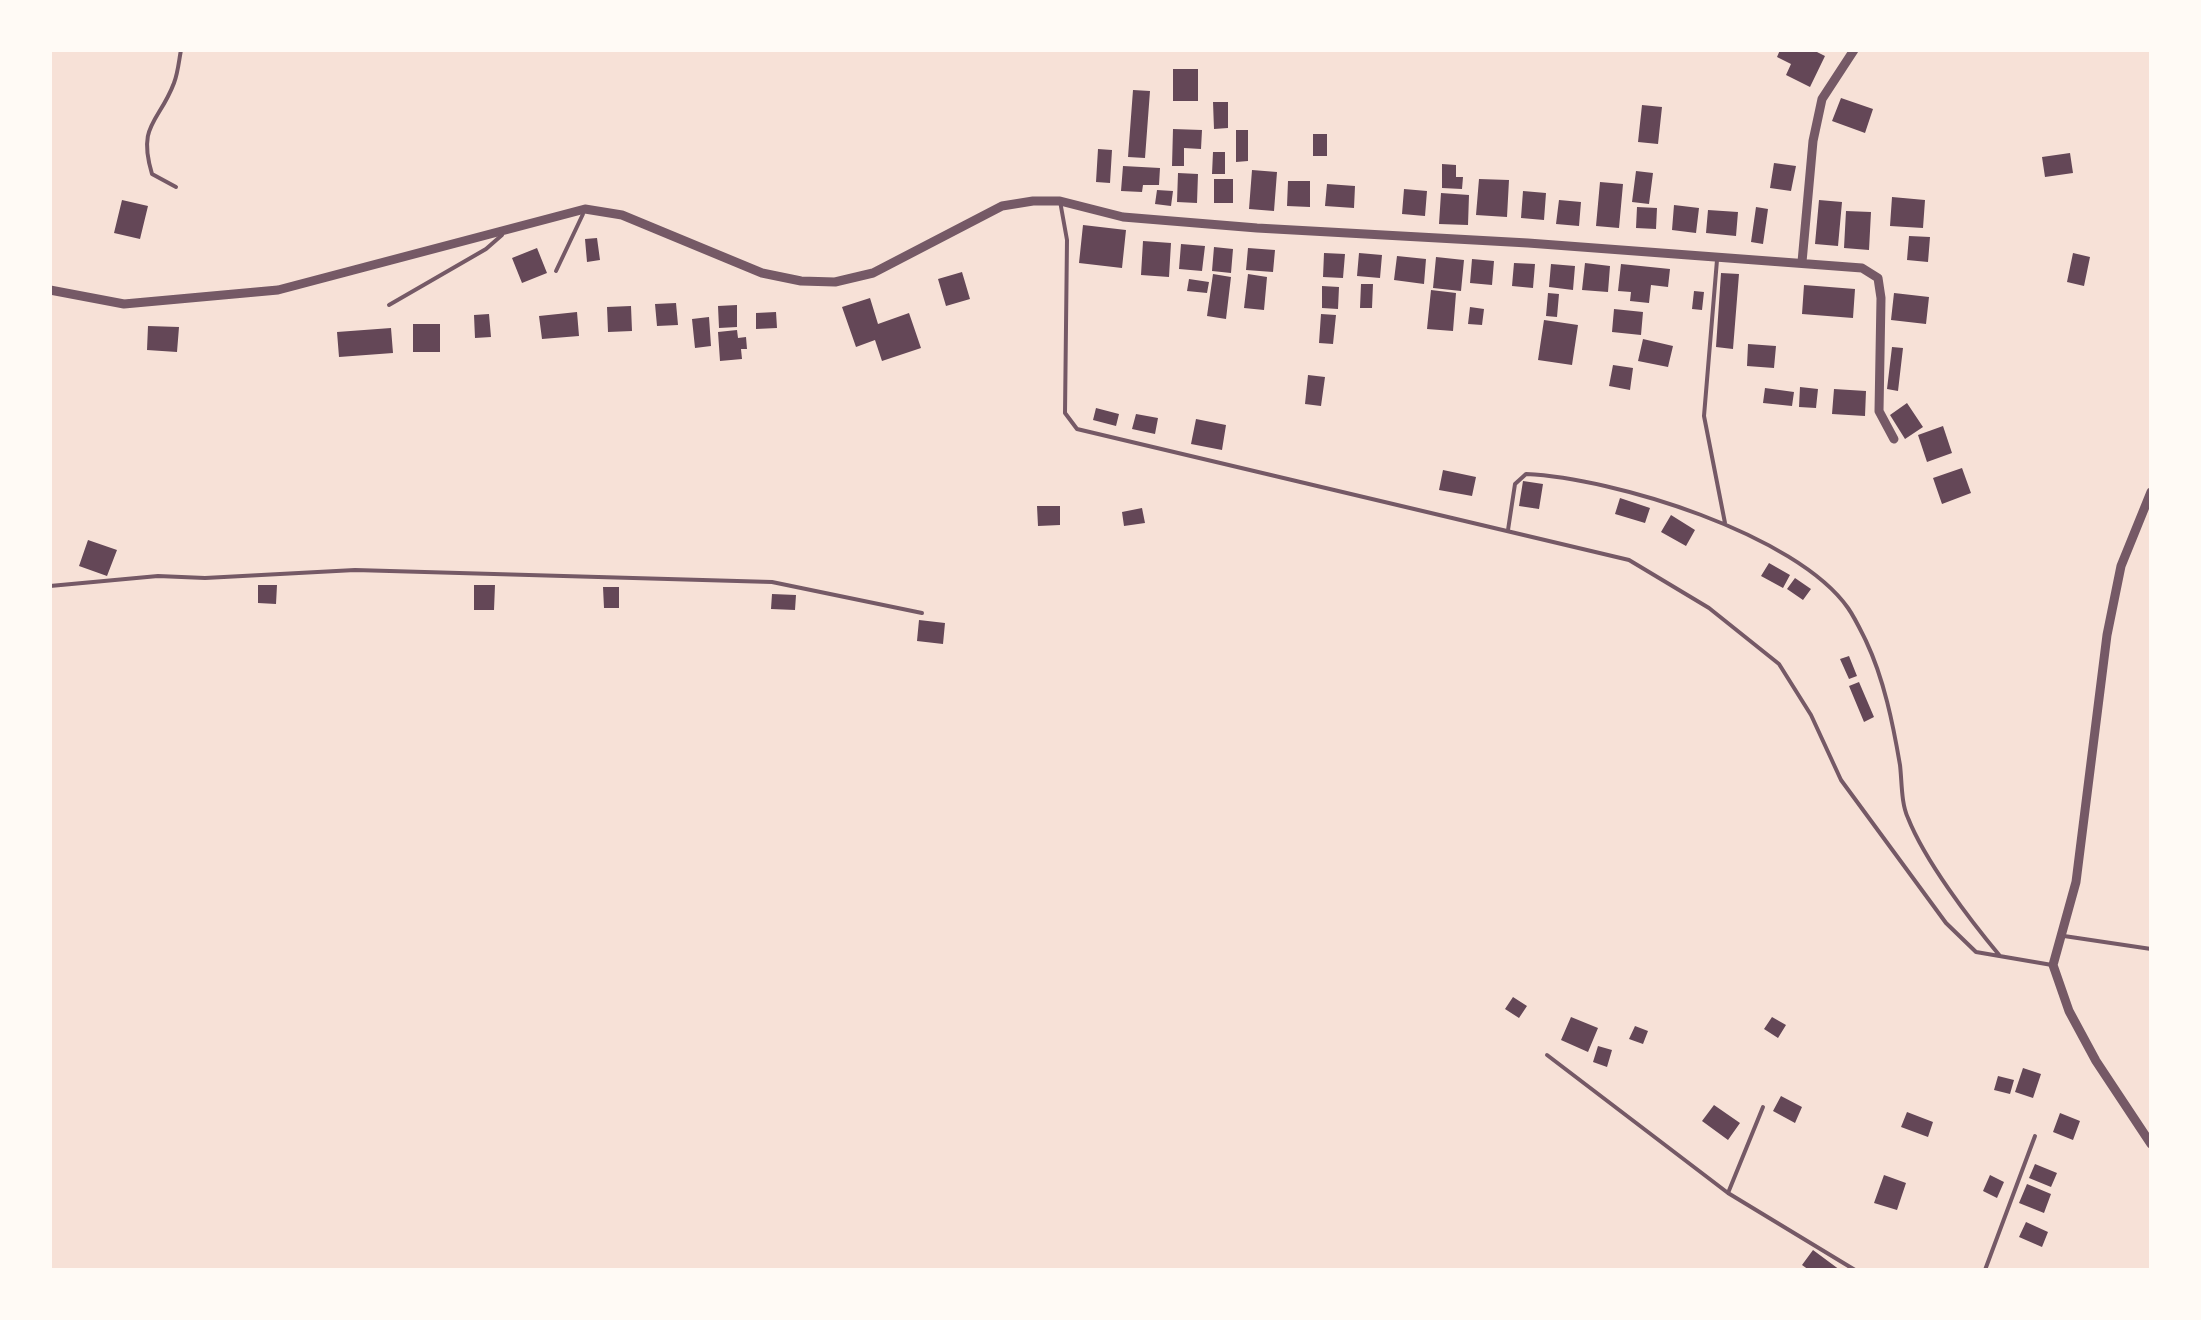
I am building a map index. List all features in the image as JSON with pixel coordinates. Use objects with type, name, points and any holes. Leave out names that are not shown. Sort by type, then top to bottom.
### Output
[{"type":"street","points":[[1802,262],[1813,141],[1822,98],[1854,50]]},
{"type":"street","points":[[50,290],[124,304],[278,290],[585,210],[622,215],[762,273],[801,281],[835,282],[873,274],[1002,206],[1060,201],[1123,217],[1862,268],[1878,278],[1882,298],[1879,410],[1894,439]]},
{"type":"street","points":[[2151,492],[2121,566],[2107,634],[2076,882],[2052,965],[2069,1010],[2096,1061],[2151,1144]]},
{"type":"lane","points":[[176,187],[152,174],[145,150],[151,122],[174,82],[181,50]]},
{"type":"lane","points":[[1060,201],[1067,240],[1065,413],[1077,428],[1629,560],[1709,608],[1779,664],[1811,715],[1842,780],[1946,923],[1976,952],[2052,965]]},
{"type":"lane","points":[[556,270],[585,210]]},
{"type":"lane","points":[[389,305],[486,249],[510,229]]},
{"type":"lane","points":[[1717,256],[1704,416],[1725,525]]},
{"type":"lane","points":[[1508,530],[1515,484],[1526,474],[1608,486],[1725,525],[1796,563],[1848,607],[1868,644],[1888,703],[1906,816],[1950,890],[2000,956]]},
{"type":"lane","points":[[50,586],[158,576],[205,578],[355,570],[772,582],[922,613]]},
{"type":"lane","points":[[2059,935],[2151,948]]},
{"type":"lane","points":[[1546,1055],[1728,1194],[1855,1270]]},
{"type":"lane","points":[[1728,1194],[1763,1107]]},
{"type":"lane","points":[[1985,1270],[2035,1136]]},
{"type":"building","points":[[1780,50],[1813,50],[1825,56],[1810,87],[1786,75],[1791,64],[1777,57]]},
{"type":"building","points":[[1173,69],[1198,69],[1198,101],[1173,101]]},
{"type":"building","points":[[1133,90],[1150,91],[1145,158],[1128,157]]},
{"type":"building","points":[[1841,98],[1873,109],[1865,133],[1832,121]]},
{"type":"building","points":[[1213,102],[1228,102],[1228,128],[1214,129]]},
{"type":"building","points":[[1642,105],[1662,107],[1658,144],[1638,142]]},
{"type":"building","points":[[1173,129],[1202,130],[1201,149],[1184,148],[1184,166],[1172,166]]},
{"type":"building","points":[[1236,130],[1248,130],[1248,161],[1236,162]]},
{"type":"building","points":[[1313,134],[1327,134],[1327,156],[1313,156]]},
{"type":"building","points":[[1098,149],[1112,150],[1110,183],[1096,182]]},
{"type":"building","points":[[1213,152],[1225,152],[1225,174],[1212,174]]},
{"type":"building","points":[[2070,153],[2073,173],[2045,177],[2042,157]]},
{"type":"building","points":[[1774,163],[1796,166],[1791,191],[1770,188]]},
{"type":"building","points":[[1442,164],[1456,165],[1456,177],[1463,177],[1462,189],[1442,188]]},
{"type":"building","points":[[1123,166],[1160,168],[1159,185],[1143,185],[1142,192],[1121,191]]},
{"type":"building","points":[[1252,170],[1277,172],[1274,211],[1249,209]]},
{"type":"building","points":[[1636,171],[1653,173],[1649,204],[1632,202]]},
{"type":"building","points":[[1178,173],[1198,174],[1197,203],[1177,202]]},
{"type":"building","points":[[1214,179],[1233,179],[1233,203],[1214,203]]},
{"type":"building","points":[[1479,179],[1509,180],[1507,217],[1476,215]]},
{"type":"building","points":[[1288,181],[1310,181],[1310,207],[1287,206]]},
{"type":"building","points":[[1600,182],[1623,184],[1619,228],[1596,226]]},
{"type":"building","points":[[1327,184],[1355,186],[1354,208],[1325,206]]},
{"type":"building","points":[[1404,189],[1427,191],[1425,216],[1402,214]]},
{"type":"building","points":[[1157,190],[1173,191],[1171,206],[1155,204]]},
{"type":"building","points":[[1523,191],[1546,193],[1544,220],[1521,218]]},
{"type":"building","points":[[1441,193],[1469,195],[1468,225],[1439,224]]},
{"type":"building","points":[[1892,197],[1925,200],[1923,228],[1890,226]]},
{"type":"building","points":[[122,200],[148,206],[140,239],[114,233]]},
{"type":"building","points":[[1559,200],[1581,202],[1579,226],[1556,224]]},
{"type":"building","points":[[1819,200],[1842,202],[1838,246],[1815,244]]},
{"type":"building","points":[[1674,205],[1699,208],[1696,233],[1672,230]]},
{"type":"building","points":[[1637,207],[1657,208],[1656,229],[1636,228]]},
{"type":"building","points":[[1756,207],[1768,209],[1763,244],[1751,242]]},
{"type":"building","points":[[1708,210],[1738,212],[1736,236],[1706,233]]},
{"type":"building","points":[[1846,211],[1871,212],[1869,250],[1844,248]]},
{"type":"building","points":[[1083,225],[1126,230],[1122,268],[1079,263]]},
{"type":"building","points":[[1909,236],[1930,237],[1928,262],[1907,260]]},
{"type":"building","points":[[597,238],[600,260],[587,262],[585,239]]},
{"type":"building","points":[[1143,241],[1171,243],[1169,277],[1141,275]]},
{"type":"building","points":[[1181,244],[1205,246],[1202,271],[1179,269]]},
{"type":"building","points":[[1214,247],[1233,249],[1231,273],[1212,271]]},
{"type":"building","points":[[537,248],[547,273],[522,283],[512,258]]},
{"type":"building","points":[[1248,248],[1275,250],[1273,272],[1246,270]]},
{"type":"building","points":[[1324,253],[1345,254],[1343,278],[1323,277]]},
{"type":"building","points":[[1359,253],[1382,255],[1380,278],[1357,276]]},
{"type":"building","points":[[2073,253],[2090,257],[2084,286],[2067,282]]},
{"type":"building","points":[[1397,256],[1426,259],[1424,284],[1394,280]]},
{"type":"building","points":[[1436,257],[1464,260],[1461,291],[1433,288]]},
{"type":"building","points":[[1472,259],[1494,261],[1492,285],[1470,283]]},
{"type":"building","points":[[1514,263],[1535,264],[1533,288],[1512,286]]},
{"type":"building","points":[[1585,263],[1610,266],[1608,292],[1582,290]]},
{"type":"building","points":[[1551,264],[1575,266],[1573,290],[1549,287]]},
{"type":"building","points":[[1621,264],[1670,269],[1668,287],[1651,285],[1649,303],[1630,301],[1631,292],[1618,291]]},
{"type":"building","points":[[962,272],[970,299],[946,306],[938,279]]},
{"type":"building","points":[[1721,273],[1739,274],[1733,349],[1716,347]]},
{"type":"building","points":[[1213,274],[1231,277],[1226,319],[1207,316]]},
{"type":"building","points":[[1248,274],[1267,277],[1264,310],[1244,308]]},
{"type":"building","points":[[1189,279],[1209,282],[1207,293],[1187,291]]},
{"type":"building","points":[[1361,284],[1373,284],[1372,308],[1360,308]]},
{"type":"building","points":[[1804,285],[1855,289],[1853,318],[1802,314]]},
{"type":"building","points":[[1322,286],[1339,287],[1338,309],[1322,308]]},
{"type":"building","points":[[1431,290],[1456,293],[1453,331],[1427,329]]},
{"type":"building","points":[[1694,291],[1704,292],[1702,310],[1692,309]]},
{"type":"building","points":[[1548,293],[1559,294],[1557,317],[1546,316]]},
{"type":"building","points":[[1894,293],[1929,297],[1926,324],[1891,320]]},
{"type":"building","points":[[870,298],[878,324],[909,313],[921,348],[882,361],[875,340],[856,347],[842,307]]},
{"type":"building","points":[[676,303],[678,325],[657,326],[655,304]]},
{"type":"building","points":[[737,305],[737,327],[719,328],[718,306]]},
{"type":"building","points":[[631,306],[632,331],[608,332],[607,307]]},
{"type":"building","points":[[1470,307],[1484,309],[1482,325],[1468,324]]},
{"type":"building","points":[[1614,309],[1643,312],[1641,335],[1612,332]]},
{"type":"building","points":[[577,312],[579,336],[542,339],[539,316]]},
{"type":"building","points":[[776,312],[777,328],[756,329],[756,313]]},
{"type":"building","points":[[489,314],[491,337],[475,338],[474,315]]},
{"type":"building","points":[[1321,314],[1336,315],[1333,344],[1319,343]]},
{"type":"building","points":[[709,317],[711,346],[695,348],[692,319]]},
{"type":"building","points":[[1544,320],[1578,325],[1572,365],[1538,360]]},
{"type":"building","points":[[413,324],[440,324],[440,352],[413,352]]},
{"type":"building","points":[[148,326],[179,327],[177,352],[147,350]]},
{"type":"building","points":[[391,328],[393,353],[339,357],[337,332]]},
{"type":"building","points":[[737,330],[738,338],[746,337],[747,349],[741,349],[742,359],[720,361],[718,332]]},
{"type":"building","points":[[1643,339],[1673,346],[1668,367],[1638,361]]},
{"type":"building","points":[[1748,344],[1776,346],[1774,368],[1747,366]]},
{"type":"building","points":[[1892,347],[1903,348],[1898,391],[1887,389]]},
{"type":"building","points":[[1613,365],[1633,368],[1630,390],[1609,386]]},
{"type":"building","points":[[1308,375],[1325,377],[1321,406],[1305,404]]},
{"type":"building","points":[[1800,387],[1818,389],[1816,408],[1799,407]]},
{"type":"building","points":[[1765,388],[1794,392],[1792,406],[1763,403]]},
{"type":"building","points":[[1834,389],[1866,391],[1865,416],[1832,414]]},
{"type":"building","points":[[1907,403],[1923,427],[1905,439],[1890,415]]},
{"type":"building","points":[[1096,408],[1119,414],[1116,426],[1093,420]]},
{"type":"building","points":[[1136,414],[1158,418],[1155,434],[1132,429]]},
{"type":"building","points":[[1196,419],[1226,425],[1222,450],[1191,444]]},
{"type":"building","points":[[1943,426],[1952,453],[1927,462],[1918,435]]},
{"type":"building","points":[[1962,468],[1971,493],[1942,504],[1933,478]]},
{"type":"building","points":[[1443,470],[1476,477],[1472,496],[1439,490]]},
{"type":"building","points":[[1523,481],[1543,484],[1539,509],[1519,506]]},
{"type":"building","points":[[1620,498],[1650,508],[1645,523],[1615,514]]},
{"type":"building","points":[[1037,506],[1060,506],[1060,525],[1038,526]]},
{"type":"building","points":[[1142,508],[1145,523],[1124,526],[1122,512]]},
{"type":"building","points":[[1671,515],[1695,530],[1686,546],[1661,532]]},
{"type":"building","points":[[88,540],[117,550],[107,576],[79,566]]},
{"type":"building","points":[[1769,563],[1790,575],[1783,588],[1761,576]]},
{"type":"building","points":[[1795,578],[1811,589],[1803,600],[1787,589]]},
{"type":"building","points":[[258,585],[277,585],[276,604],[258,603]]},
{"type":"building","points":[[474,585],[495,585],[494,610],[474,610]]},
{"type":"building","points":[[603,587],[619,587],[619,608],[604,608]]},
{"type":"building","points":[[772,594],[796,595],[795,610],[771,609]]},
{"type":"building","points":[[919,620],[945,623],[943,644],[917,641]]},
{"type":"building","points":[[1849,656],[1857,676],[1849,679],[1840,659]]},
{"type":"building","points":[[1859,682],[1874,717],[1864,722],[1849,686]]},
{"type":"building","points":[[1513,997],[1527,1006],[1519,1018],[1505,1009]]},
{"type":"building","points":[[1571,1017],[1598,1028],[1588,1052],[1561,1040]]},
{"type":"building","points":[[1772,1017],[1786,1025],[1778,1038],[1764,1029]]},
{"type":"building","points":[[1635,1026],[1648,1031],[1643,1044],[1629,1039]]},
{"type":"building","points":[[1598,1046],[1612,1050],[1607,1067],[1593,1062]]},
{"type":"building","points":[[2023,1068],[2041,1074],[2033,1098],[2015,1092]]},
{"type":"building","points":[[1998,1076],[2014,1080],[2010,1094],[1994,1090]]},
{"type":"building","points":[[1781,1096],[1802,1107],[1795,1123],[1773,1111]]},
{"type":"building","points":[[1714,1105],[1740,1123],[1728,1140],[1702,1121]]},
{"type":"building","points":[[1907,1112],[1933,1122],[1928,1137],[1901,1127]]},
{"type":"building","points":[[2060,1113],[2080,1121],[2073,1140],[2053,1132]]},
{"type":"building","points":[[2035,1164],[2057,1173],[2051,1187],[2029,1178]]},
{"type":"building","points":[[1884,1175],[1906,1183],[1897,1210],[1874,1203]]},
{"type":"building","points":[[1990,1175],[2004,1182],[1997,1198],[1983,1191]]},
{"type":"building","points":[[2027,1184],[2051,1194],[2044,1213],[2019,1203]]},
{"type":"building","points":[[2026,1222],[2048,1232],[2042,1247],[2019,1237]]},
{"type":"building","points":[[1813,1250],[1840,1270],[1809,1270],[1802,1265]]}]
